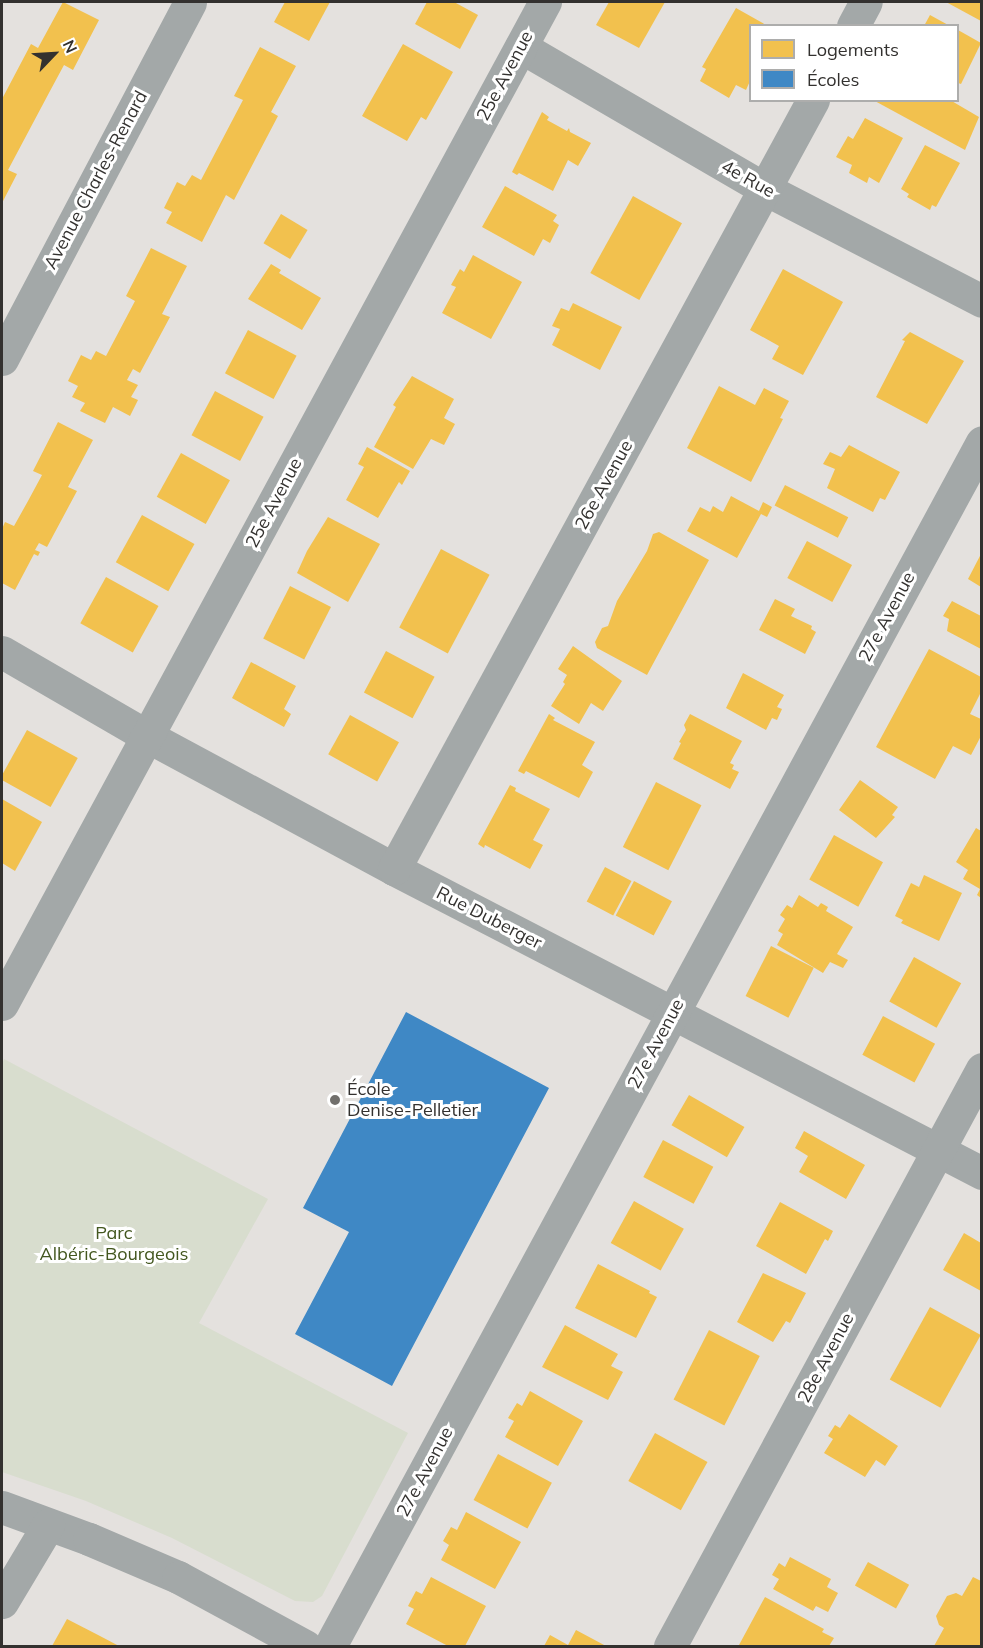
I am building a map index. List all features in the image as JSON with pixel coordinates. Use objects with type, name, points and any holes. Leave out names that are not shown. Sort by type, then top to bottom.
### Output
[{"type":"street","name":"Avenue Charles-Renard","points":[[2,358],[190,2]]},
{"type":"street","name":"25e Avenue","points":[[2,1004],[545,2]]},
{"type":"street","points":[[854,24],[866,2]]},
{"type":"street","name":"4e Rue","points":[[521,47],[765,189],[981,301]]},
{"type":"street","name":"26e Avenue","points":[[394,869],[812,102]]},
{"type":"street","name":"27e Avenue","points":[[330,1647],[981,442]]},
{"type":"street","name":"Rue Duberger","points":[[2,652],[147,736],[394,869],[981,1173]]},
{"type":"street","name":"28e Avenue","points":[[670,1647],[981,1069]]},
{"type":"street","points":[[2,1508],[89,1539],[178,1577],[305,1647]]},
{"type":"street","points":[[2,1602],[48,1525]]},
{"type":"green space","name":"Parc Albéric-Bourgeois","points":[[4,1059],[268,1199],[199,1323],[408,1433],[322,1596],[313,1602],[295,1601],[172,1538],[86,1501],[2,1472],[2,1064]]},
{"type":"building: Logements","points":[[63,2],[99,20],[73,70],[64,65],[8,170],[17,174],[2,203],[2,99],[31,44],[38,48]]},
{"type":"building: Logements","points":[[285,2],[330,2],[309,41],[274,22]]},
{"type":"building: Logements","points":[[427,2],[454,2],[478,15],[460,49],[415,24]]},
{"type":"building: Logements","points":[[609,2],[665,2],[639,48],[596,25]]},
{"type":"building: Logements","points":[[946,2],[981,2],[981,21]]},
{"type":"building: Logements","points":[[736,8],[764,24],[749,24],[749,83],[746,90],[736,85],[729,98],[700,81],[706,69],[702,67]]},
{"type":"building: Logements","points":[[930,15],[946,24],[925,24]]},
{"type":"building: Logements","points":[[959,31],[981,43],[961,84],[959,83]]},
{"type":"building: Logements","points":[[403,44],[453,72],[426,120],[421,117],[407,141],[362,116]]},
{"type":"building: Logements","points":[[260,47],[296,66],[271,112],[278,116],[234,200],[226,195],[202,242],[166,223],[172,212],[164,208],[177,182],[185,186],[192,175],[201,180],[243,100],[234,96]]},
{"type":"building: Logements","points":[[877,102],[953,102],[979,117],[965,150]]},
{"type":"building: Logements","points":[[542,112],[549,117],[547,120],[567,131],[569,128],[570,132],[591,143],[578,166],[568,160],[553,191],[519,173],[517,175],[512,172]]},
{"type":"building: Logements","points":[[865,118],[903,138],[879,183],[869,177],[867,183],[849,173],[852,165],[836,157],[848,136],[853,139]]},
{"type":"building: Logements","points":[[925,145],[960,163],[936,207],[932,205],[930,210],[907,197],[909,194],[901,189]]},
{"type":"building: Logements","points":[[505,186],[557,215],[553,221],[559,225],[550,243],[543,239],[534,256],[482,227]]},
{"type":"building: Logements","points":[[633,196],[682,223],[639,300],[590,273]]},
{"type":"building: Logements","points":[[281,214],[308,230],[290,259],[263,243]]},
{"type":"building: Logements","points":[[151,248],[187,266],[162,314],[170,317],[140,373],[133,369],[127,380],[138,385],[131,397],[138,400],[130,416],[113,407],[105,423],[80,411],[85,403],[72,397],[78,386],[68,381],[81,355],[91,360],[96,351],[106,356],[135,301],[126,296]]},
{"type":"building: Logements","points":[[473,255],[522,282],[491,339],[442,313],[456,287],[451,285],[460,269],[464,272]]},
{"type":"building: Logements","points":[[271,264],[281,270],[279,273],[321,298],[302,330],[248,299]]},
{"type":"building: Logements","points":[[783,269],[843,302],[803,375],[772,359],[779,346],[750,330]]},
{"type":"building: Logements","points":[[573,303],[622,327],[600,370],[552,345],[560,329],[552,326],[561,308],[569,311]]},
{"type":"building: Logements","points":[[248,330],[297,356],[274,399],[225,373]]},
{"type":"building: Logements","points":[[910,332],[964,361],[927,424],[876,397],[905,341],[902,340]]},
{"type":"building: Logements","points":[[412,376],[454,399],[444,418],[455,424],[444,445],[431,439],[413,469],[374,447],[396,407],[393,405]]},
{"type":"building: Logements","points":[[719,386],[755,405],[764,388],[789,401],[780,418],[783,419],[751,482],[687,448]]},
{"type":"building: Logements","points":[[215,391],[264,417],[240,461],[192,435]]},
{"type":"building: Logements","points":[[58,422],[93,440],[68,487],[77,491],[47,547],[39,543],[35,550],[40,552],[38,556],[34,554],[15,590],[2,583],[2,529],[5,522],[14,526],[42,475],[33,471]]},
{"type":"building: Logements","points":[[849,445],[900,472],[885,500],[880,498],[873,512],[827,488],[835,469],[823,464],[830,452],[841,457]]},
{"type":"building: Logements","points":[[367,447],[410,471],[402,485],[399,482],[378,518],[346,500],[364,467],[358,464]]},
{"type":"building: Logements","points":[[181,453],[230,480],[206,524],[157,497]]},
{"type":"building: Logements","points":[[785,485],[848,517],[838,538],[775,505]]},
{"type":"building: Logements","points":[[731,496],[759,511],[763,502],[772,507],[767,517],[761,514],[737,558],[687,531],[700,507],[710,512],[713,506],[723,512]]},
{"type":"building: Logements","points":[[142,515],[194,544],[168,591],[116,562]]},
{"type":"building: Logements","points":[[328,517],[380,544],[348,602],[297,573],[307,551]]},
{"type":"building: Logements","points":[[659,532],[709,560],[647,675],[597,648],[595,642],[602,628],[608,626],[617,601],[647,551],[653,534]]},
{"type":"building: Logements","points":[[807,541],[852,565],[832,602],[787,578]]},
{"type":"building: Logements","points":[[441,549],[490,575],[448,653],[399,628]]},
{"type":"building: Logements","points":[[981,554],[981,587],[968,579]]},
{"type":"building: Logements","points":[[106,577],[158,606],[133,652],[80,623]]},
{"type":"building: Logements","points":[[290,586],[331,607],[304,659],[263,639]]},
{"type":"building: Logements","points":[[775,599],[795,609],[791,616],[812,626],[811,629],[816,632],[805,654],[759,630]]},
{"type":"building: Logements","points":[[952,601],[981,616],[981,649],[947,631],[949,619],[943,616]]},
{"type":"building: Logements","points":[[573,646],[622,681],[603,711],[591,703],[579,724],[551,706],[565,684],[563,682],[567,675],[558,669]]},
{"type":"building: Logements","points":[[929,649],[981,677],[981,692],[970,714],[981,719],[981,736],[971,755],[953,746],[935,779],[876,747]]},
{"type":"building: Logements","points":[[386,651],[435,677],[412,718],[364,692]]},
{"type":"building: Logements","points":[[251,662],[296,686],[284,709],[291,714],[284,727],[232,698]]},
{"type":"building: Logements","points":[[743,673],[784,695],[777,707],[782,709],[777,720],[772,718],[766,730],[726,708]]},
{"type":"building: Logements","points":[[549,714],[555,718],[553,720],[595,742],[582,765],[593,772],[579,798],[526,771],[524,774],[518,771]]},
{"type":"building: Logements","points":[[690,714],[742,741],[730,763],[734,765],[732,769],[739,772],[730,789],[673,759],[686,730],[684,725]]},
{"type":"building: Logements","points":[[350,715],[399,742],[377,782],[328,754]]},
{"type":"building: Logements","points":[[27,730],[78,758],[51,807],[2,780],[2,775]]},
{"type":"building: Logements","points":[[860,780],[898,807],[892,815],[895,817],[876,838],[839,810]]},
{"type":"building: Logements","points":[[656,782],[701,805],[668,870],[623,847]]},
{"type":"building: Logements","points":[[510,785],[516,788],[515,791],[550,809],[533,840],[543,845],[530,869],[485,845],[484,848],[478,844]]},
{"type":"building: Logements","points":[[2,799],[42,822],[15,871],[2,863]]},
{"type":"building: Logements","points":[[976,828],[981,831],[981,898],[977,895],[980,889],[963,879],[968,870],[956,862]]},
{"type":"building: Logements","points":[[834,835],[883,862],[858,907],[809,880]]},
{"type":"building: Logements","points":[[605,867],[631,881],[613,916],[587,901]]},
{"type":"building: Logements","points":[[924,875],[962,893],[939,941],[901,923],[903,920],[895,916],[911,883],[919,887]]},
{"type":"building: Logements","points":[[634,881],[672,901],[654,936],[616,915]]},
{"type":"building: Logements","points":[[799,895],[818,907],[821,903],[828,907],[826,911],[853,927],[837,954],[848,960],[843,968],[830,962],[823,973],[777,945],[783,934],[778,931],[785,919],[780,915],[787,905],[792,908]]},
{"type":"building: Logements","points":[[771,946],[814,968],[788,1018],[746,996]]},
{"type":"building: Logements","points":[[914,957],[961,983],[937,1028],[889,1002]]},
{"type":"building: Logements","points":[[883,1016],[935,1044],[914,1083],[862,1055]]},
{"type":"building: Logements","points":[[689,1095],[744,1127],[727,1157],[672,1125]]},
{"type":"building: Logements","points":[[804,1131],[865,1165],[846,1199],[799,1172],[808,1156],[795,1148]]},
{"type":"building: Logements","points":[[663,1140],[713,1167],[694,1204],[643,1177]]},
{"type":"building: Logements","points":[[634,1201],[684,1229],[661,1271],[611,1243]]},
{"type":"building: Logements","points":[[780,1202],[833,1231],[828,1241],[825,1239],[806,1274],[756,1246]]},
{"type":"building: Logements","points":[[964,1233],[981,1243],[981,1291],[943,1270]]},
{"type":"building: Logements","points":[[598,1264],[650,1291],[649,1293],[657,1297],[636,1338],[575,1308]]},
{"type":"building: Logements","points":[[763,1273],[806,1293],[790,1323],[786,1321],[773,1342],[737,1322]]},
{"type":"building: Logements","points":[[930,1307],[981,1335],[940,1408],[890,1380]]},
{"type":"building: Logements","points":[[565,1325],[618,1354],[611,1366],[623,1372],[608,1400],[542,1367]]},
{"type":"building: Logements","points":[[709,1330],[760,1356],[724,1425],[674,1399]]},
{"type":"building: Logements","points":[[530,1391],[583,1421],[558,1466],[505,1437],[514,1421],[508,1418],[517,1403],[522,1406]]},
{"type":"building: Logements","points":[[849,1414],[898,1446],[885,1466],[876,1460],[865,1477],[824,1453],[833,1439],[828,1436],[835,1425],[840,1428]]},
{"type":"building: Logements","points":[[655,1433],[707,1462],[681,1510],[628,1481]]},
{"type":"building: Logements","points":[[498,1454],[552,1483],[527,1529],[474,1500]]},
{"type":"building: Logements","points":[[466,1512],[521,1542],[495,1589],[441,1560],[449,1545],[443,1541],[451,1527],[457,1530]]},
{"type":"building: Logements","points":[[790,1557],[831,1579],[827,1587],[838,1593],[828,1612],[816,1606],[813,1611],[773,1589],[779,1579],[772,1575],[779,1563],[785,1567]]},
{"type":"building: Logements","points":[[868,1562],[909,1585],[896,1608],[855,1586]]},
{"type":"building: Logements","points":[[431,1577],[486,1606],[465,1646],[448,1646],[406,1624],[414,1609],[408,1606],[416,1591],[422,1594]]},
{"type":"building: Logements","points":[[973,1577],[981,1581],[981,1646],[934,1646],[944,1628],[939,1625],[936,1616],[947,1596],[956,1593],[962,1596]]},
{"type":"building: Logements","points":[[765,1597],[824,1629],[822,1632],[834,1638],[829,1646],[739,1645]]},
{"type":"building: Logements","points":[[67,1619],[100,1636],[119,1646],[52,1646]]},
{"type":"building: Logements","points":[[576,1630],[606,1646],[544,1646],[550,1635],[568,1645]]},
{"type":"building: Écoles","points":[[406,1012],[549,1088],[392,1386],[295,1334],[349,1232],[303,1208]]},
{"type":"place","name":"École Denise-Pelletier","points":[[335,1100]]}]
